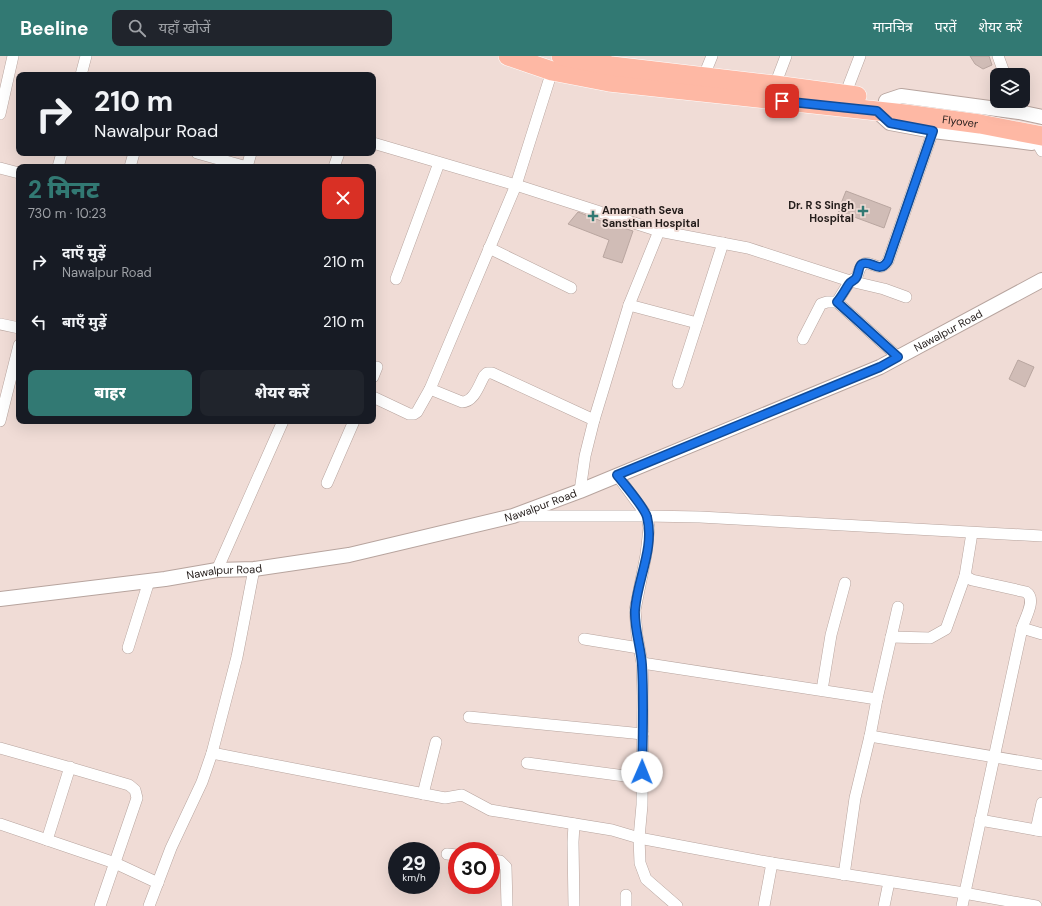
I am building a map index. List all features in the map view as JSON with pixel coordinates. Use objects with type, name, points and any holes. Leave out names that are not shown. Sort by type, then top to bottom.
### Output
[{"type":"highway","points":[[508,56],[557,63],[614,61],[703,78],[775,85],[845,95],[882,106]]},
{"type":"highway","points":[[557,63],[608,82],[882,106]]},
{"type":"highway","name":"Flyover","points":[[882,106],[975,112],[1042,123]]},
{"type":"highway","name":"Flyover","points":[[882,106],[980,124],[1041,144]]},
{"type":"street","points":[[0,114],[3,88],[13,56]]},
{"type":"street","points":[[82,72],[86,56]]},
{"type":"street","points":[[703,78],[712,56]]},
{"type":"street","points":[[775,85],[786,56]]},
{"type":"street","points":[[845,95],[860,56]]},
{"type":"street","points":[[998,56],[1002,68]]},
{"type":"street","points":[[376,398],[409,414],[414,414],[417,412],[430,389],[516,185],[557,63]]},
{"type":"street","points":[[990,104],[901,96],[882,106],[890,123],[933,131],[1041,144]]},
{"type":"street","points":[[1022,108],[1042,117]]},
{"type":"street","points":[[837,302],[850,281],[857,276],[859,267],[862,264],[866,263],[879,267],[885,265],[888,261],[933,131]]},
{"type":"street","points":[[376,144],[516,185],[659,231],[748,248],[850,281],[884,289],[906,297]]},
{"type":"street","points":[[208,156],[236,164]]},
{"type":"street","points":[[396,279],[439,163]]},
{"type":"street","points":[[0,168],[16,171]]},
{"type":"street","points":[[580,491],[585,456],[594,420],[629,305],[659,231]]},
{"type":"street","points":[[678,383],[723,243]]},
{"type":"street","points":[[489,248],[571,288]]},
{"type":"street","name":"Nawalpur Road","points":[[0,599],[149,581],[217,570],[254,568],[349,555],[513,516],[580,491],[880,367],[1042,280]]},
{"type":"street","points":[[803,339],[820,304],[837,302],[898,357]]},
{"type":"street","points":[[629,305],[697,323]]},
{"type":"street","points":[[0,324],[16,327]]},
{"type":"street","points":[[0,421],[16,356]]},
{"type":"street","points":[[430,389],[462,402],[466,402],[471,400],[484,376],[487,373],[492,373],[594,420]]},
{"type":"street","points":[[217,570],[282,424]]},
{"type":"street","points":[[327,483],[353,424]]},
{"type":"street","points":[[617,475],[647,516],[649,528],[649,538],[635,610],[635,622],[642,663],[643,734],[639,838],[640,863],[646,879],[677,906]]},
{"type":"street","points":[[513,516],[700,517],[1042,536]]},
{"type":"street","points":[[891,637],[930,638],[946,629],[965,576],[972,533]]},
{"type":"street","points":[[149,906],[171,848],[202,782],[212,753],[237,657],[254,568]]},
{"type":"street","points":[[962,906],[1022,628],[1031,598],[1026,592],[972,580],[965,576]]},
{"type":"street","points":[[128,648],[149,581]]},
{"type":"street","points":[[822,690],[831,635],[845,583]]},
{"type":"street","points":[[844,875],[855,798],[898,607]]},
{"type":"street","points":[[1022,628],[1042,634]]},
{"type":"street","points":[[584,639],[639,648]]},
{"type":"street","points":[[642,663],[822,690],[877,700]]},
{"type":"street","points":[[469,717],[643,734]]},
{"type":"street","points":[[870,736],[1042,765]]},
{"type":"street","points":[[423,794],[436,742]]},
{"type":"street","points":[[0,748],[129,785],[135,790],[137,798],[100,906]]},
{"type":"street","points":[[212,753],[445,798],[462,795],[490,810],[612,830],[639,838],[772,863],[964,893],[1036,906]]},
{"type":"street","points":[[527,763],[625,776],[642,784]]},
{"type":"street","points":[[47,840],[70,767]]},
{"type":"street","points":[[980,820],[1039,830],[1042,803]]},
{"type":"street","points":[[0,824],[115,863],[158,883]]},
{"type":"street","points":[[574,824],[574,906]]},
{"type":"street","points":[[500,861],[506,867],[507,906]]},
{"type":"street","points":[[764,906],[772,863]]},
{"type":"street","points":[[884,906],[889,882]]},
{"type":"building","points":[[970,56],[989,56],[992,65],[983,69],[975,64]]},
{"type":"building","points":[[846,191],[891,208],[884,228],[838,211]]},
{"type":"building","points":[[578,212],[614,226],[633,231],[622,263],[603,257],[609,240],[568,224]]},
{"type":"building","points":[[1018,360],[1034,367],[1025,387],[1009,379]]},
{"type":"place","name":"Dr. R S Singh Hospital","points":[[863,211]]},
{"type":"place","name":"Amarnath Seva Sansthan Hospital","points":[[593,216]]},
{"type":"route","points":[[642,772],[642,663],[635,622],[635,610],[649,538],[649,528],[647,516],[617,475],[880,367],[898,357],[837,302],[850,281],[854,280],[857,276],[859,267],[862,264],[866,263],[879,267],[885,265],[888,261],[933,131],[890,123],[877,111],[782,101]]}]
